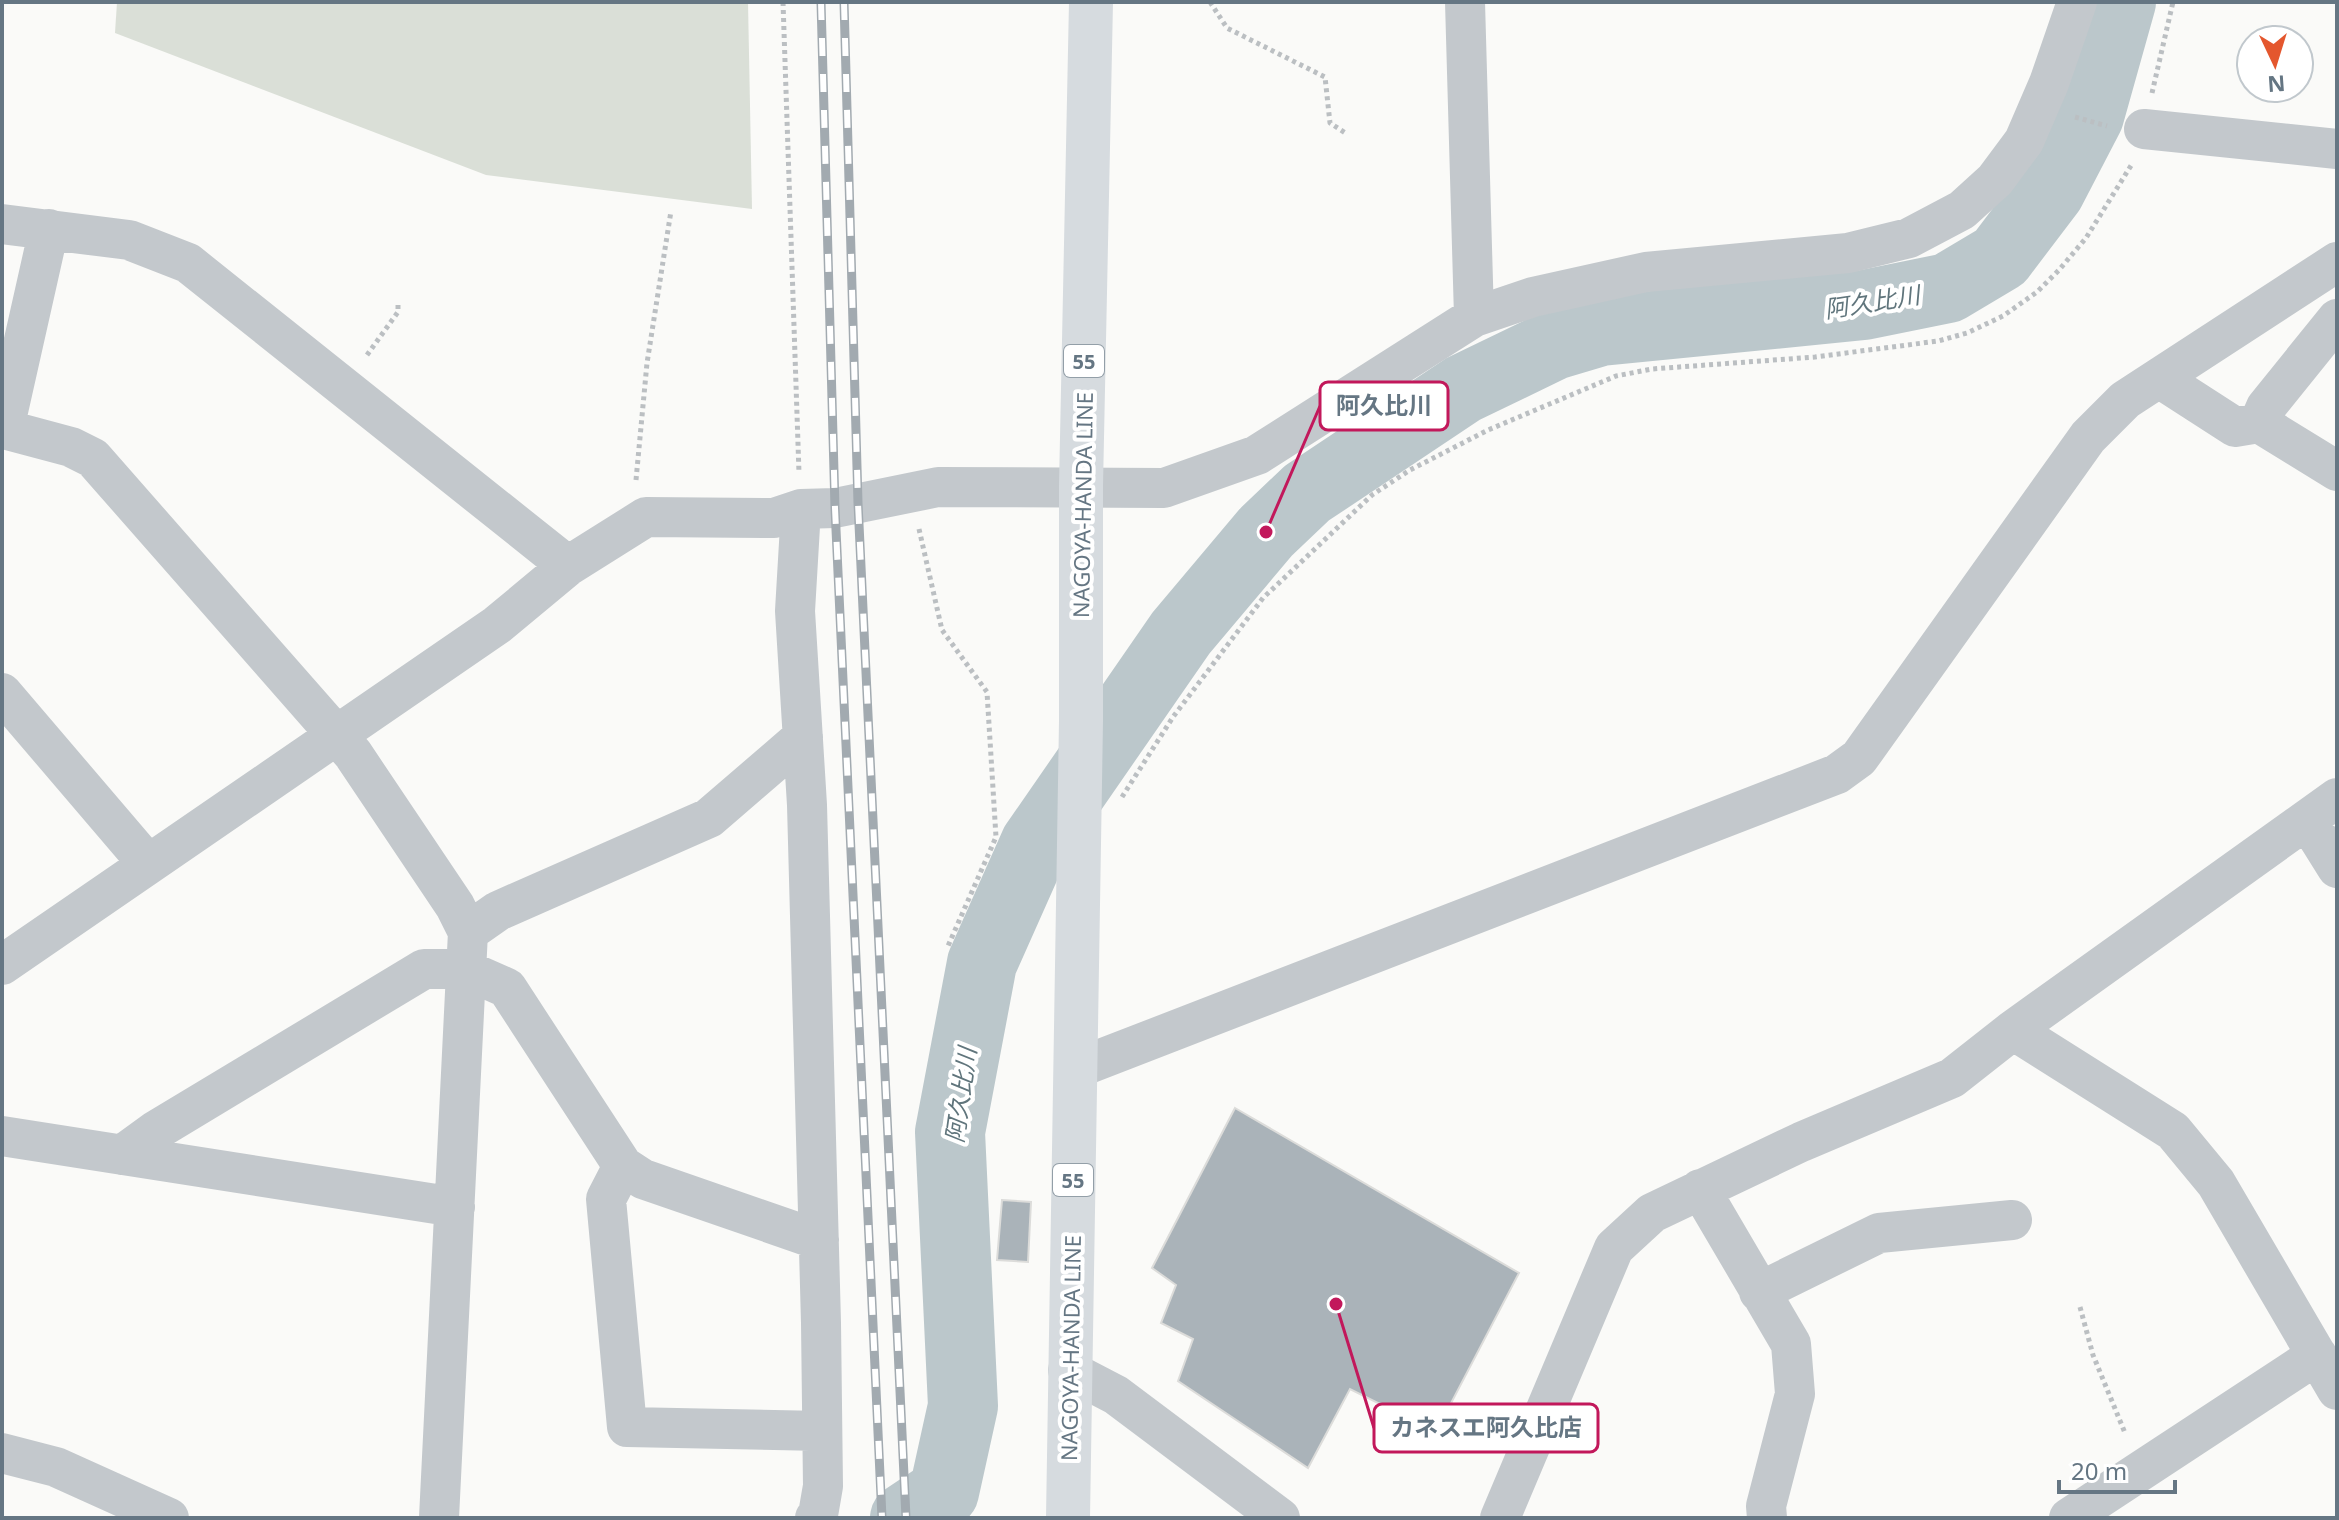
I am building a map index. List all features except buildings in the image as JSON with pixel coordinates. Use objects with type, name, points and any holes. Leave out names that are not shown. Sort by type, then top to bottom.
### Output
[{"type":"main road","name":"NAGOYA-HANDA LINE","points":[[1068,1518],[1068,1370],[1081,721],[1081,486],[1091,2]]},
{"type":"street","points":[[1465,2],[1474,317]]},
{"type":"street","points":[[2,965],[497,625],[568,566],[646,517],[774,518],[801,509],[835,508],[938,487],[1164,488],[1257,455],[1474,317],[1533,297],[1646,272],[1848,253],[1909,238],[1962,210],[1995,180],[2024,141],[2077,2]]},
{"type":"street","points":[[2142,132],[2337,149]]},
{"type":"street","points":[[2,224],[129,240],[188,263],[568,566]]},
{"type":"street","points":[[49,229],[3,432],[71,447],[93,458],[353,754],[455,906],[466,951],[439,1518]]},
{"type":"street","points":[[1075,1069],[1837,774],[1859,758],[2088,437],[2125,400],[2337,262]]},
{"type":"street","points":[[2259,423],[2266,407],[2337,319]]},
{"type":"street","points":[[2159,378],[2235,427],[2259,423],[2337,471]]},
{"type":"street","points":[[801,509],[795,611],[803,737],[819,1240],[823,1486],[815,1518]]},
{"type":"street","points":[[2,693],[148,864]]},
{"type":"street","points":[[122,1155],[155,1131],[424,969],[466,951],[498,911],[709,818],[803,737]]},
{"type":"street","points":[[1500,1518],[1614,1248],[1652,1213],[1801,1142],[1952,1078],[2013,1030],[2322,809],[2337,868]]},
{"type":"street","points":[[466,951],[507,988],[623,1166],[643,1179],[819,1240]]},
{"type":"street","points":[[2013,1030],[2173,1131],[2216,1183],[2330,1374],[2140,1469],[2069,1518]]},
{"type":"street","points":[[2,1136],[455,1207]]},
{"type":"street","points":[[623,1166],[606,1199],[627,1427],[822,1431]]},
{"type":"street","points":[[1700,1189],[1791,1344],[1795,1394],[1766,1506],[1767,1518]]},
{"type":"street","points":[[1759,1292],[1879,1233],[2012,1220]]},
{"type":"street","points":[[1068,1370],[1116,1395],[1280,1518]]},
{"type":"street","points":[[2,1453],[56,1467],[169,1518]]},
{"type":"path","points":[[783,2],[801,509]]},
{"type":"path","points":[[1210,2],[1227,28],[1325,77],[1330,123],[1347,134]]},
{"type":"path","points":[[1078,848],[1114,809],[1199,681],[1263,598],[1372,495],[1410,470],[1488,430],[1616,376],[1652,369],[1815,357],[1938,341],[1967,333],[2003,316],[2037,292],[2086,238],[2131,165],[2142,132],[2173,2]]},
{"type":"path","points":[[2039,106],[2142,132]]},
{"type":"path","points":[[638,521],[634,504],[647,363],[671,211]]},
{"type":"path","points":[[342,386],[398,312],[398,302]]},
{"type":"path","points":[[914,492],[921,541],[942,630],[987,692],[996,837],[948,946]]},
{"type":"path","points":[[2080,1307],[2093,1355],[2140,1469]]},
{"type":"shaded area","points":[[117,2],[748,2],[752,209],[486,175],[115,33]]},
{"type":"waterway","name":"阿久比川","points":[[905,1518],[944,1492],[963,1406],[950,1132],[982,963],[1035,844],[1181,633],[1266,532],[1307,493],[1463,389],[1554,345],[1601,331],[1864,305],[1948,288],[2000,257],[2050,191],[2089,116],[2121,2]]},
{"type":"railway","points":[[821,2],[835,508],[882,1518]]},
{"type":"railway","points":[[844,2],[858,503],[906,1518]]},
{"type":"place","name":"阿久比川","points":[[1266,532]]},
{"type":"place","name":"カネスエ阿久比店","points":[[1336,1304]]}]
